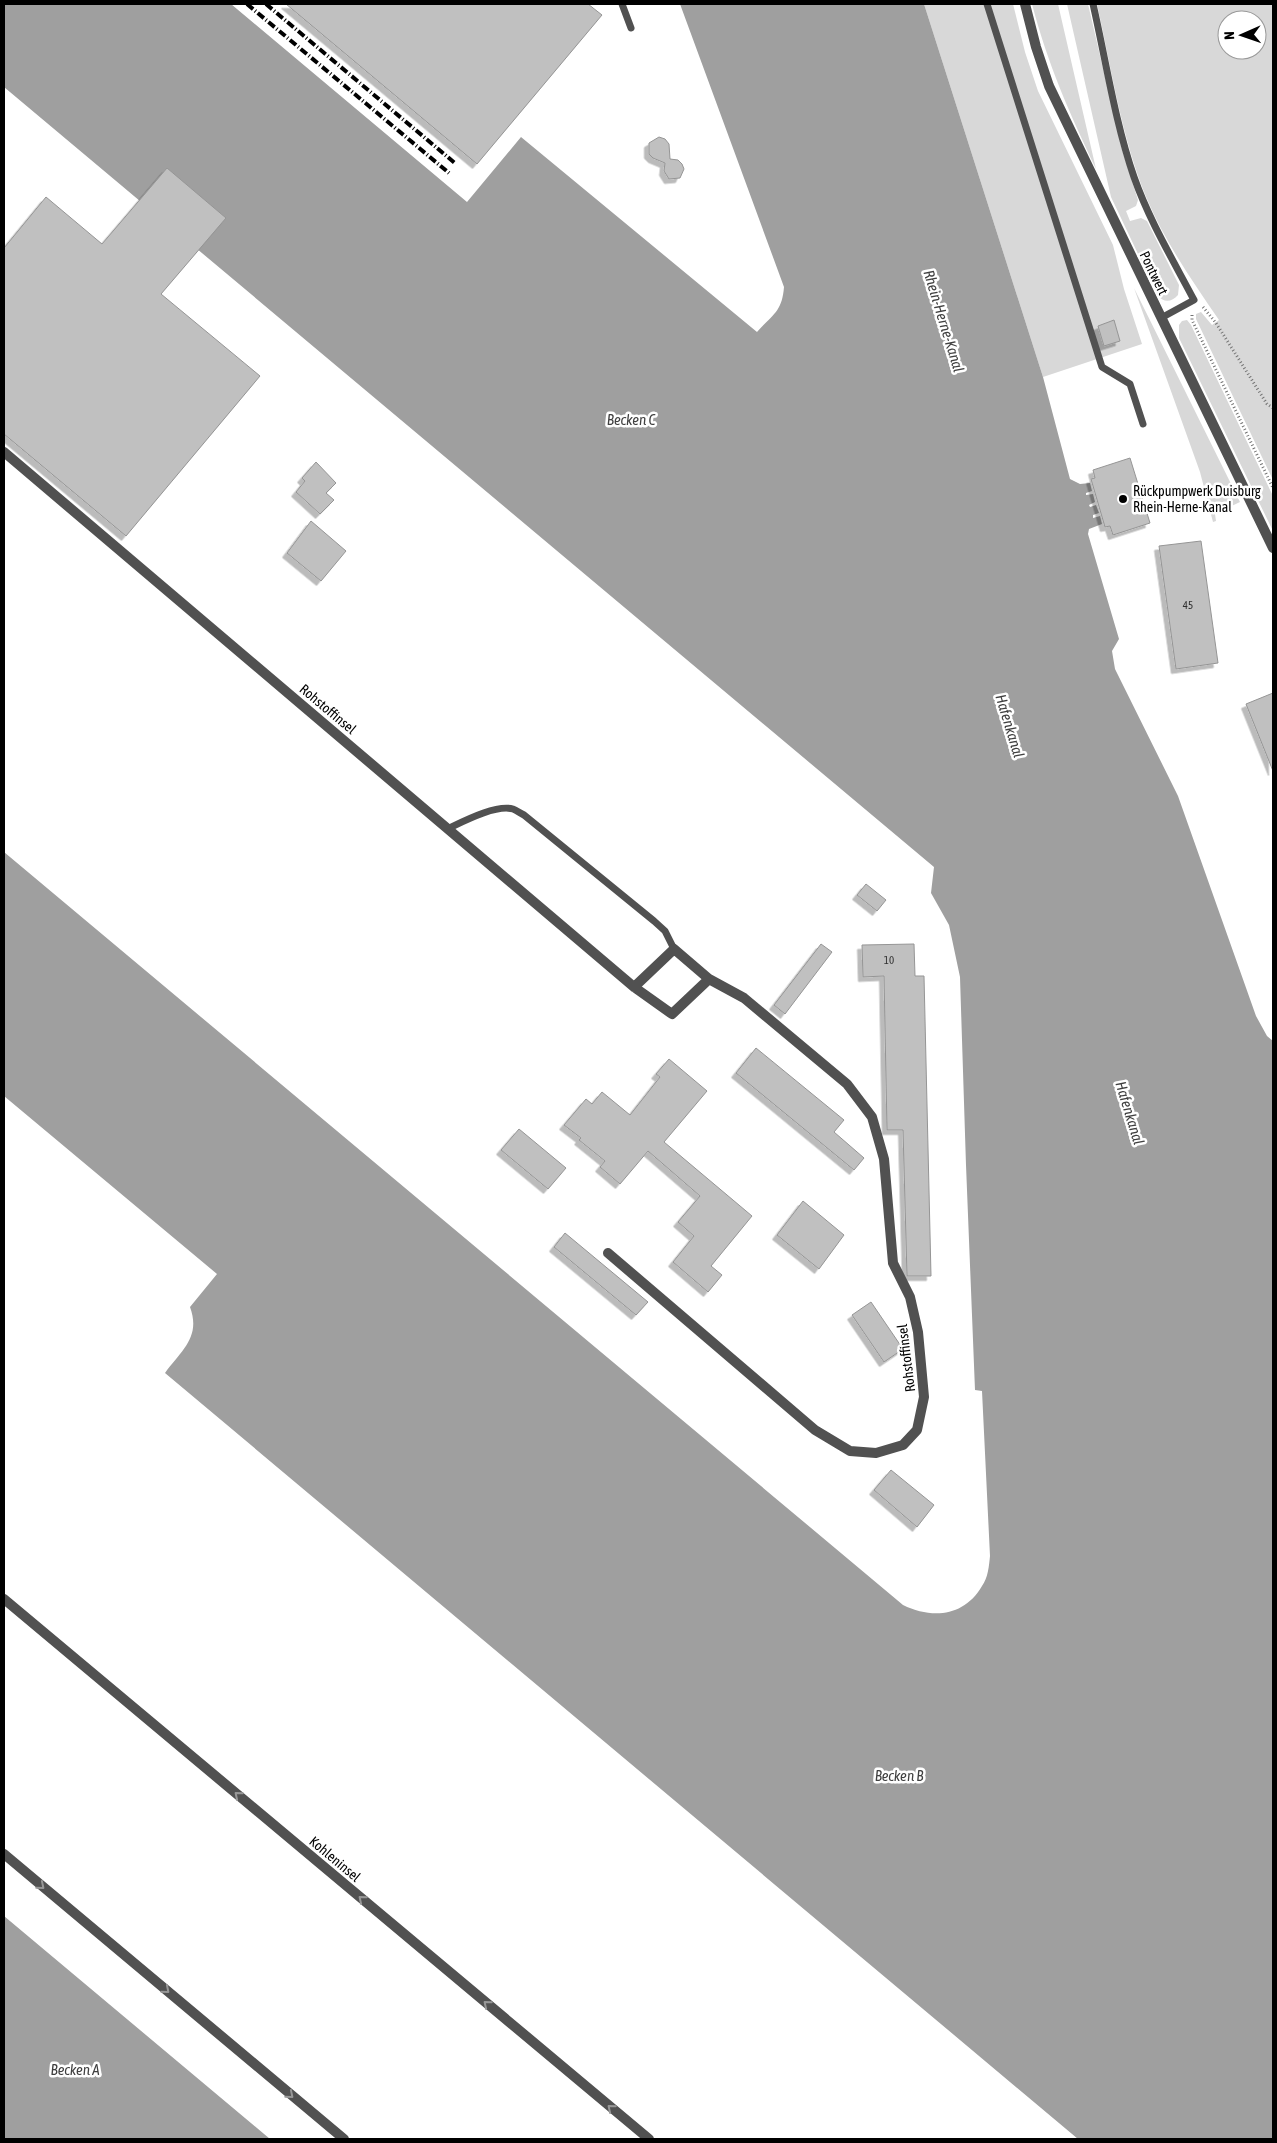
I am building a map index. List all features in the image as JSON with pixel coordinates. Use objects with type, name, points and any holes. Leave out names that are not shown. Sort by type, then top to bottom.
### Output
[{"type":"street","name":"Pontwert","points":[[1025,4],[1036,47],[1049,86],[1273,548]]},
{"type":"street","name":"Rohstoffinsel","points":[[4,452],[634,987],[672,1014],[709,978]]},
{"type":"street","name":"Rohstoffinsel","points":[[608,1253],[815,1430],[850,1451],[876,1453],[903,1445],[917,1430],[924,1397],[918,1332],[910,1297],[893,1263],[884,1160],[872,1117],[847,1084],[744,998],[709,978],[674,949]]},
{"type":"street","points":[[634,987],[674,949]]},
{"type":"street","name":"Kohleninsel","points":[[4,1599],[649,2139]]},
{"type":"street","points":[[4,1854],[344,2139]]},
{"type":"lane","points":[[622,4],[631,28]]},
{"type":"lane","points":[[986,4],[1102,367],[1130,384],[1143,424]]},
{"type":"lane","points":[[1093,4],[1126,150],[1134,176],[1155,228],[1194,300],[1160,318]]},
{"type":"lane","points":[[447,829],[499,809],[512,808],[518,811],[654,921],[664,931],[674,949]]},
{"type":"path","points":[[1273,408],[1267,404],[1207,310],[1194,300],[1191,312],[1192,320],[1273,488]]},
{"type":"shaded area","points":[[924,4],[1013,4],[1025,52],[1038,91],[1113,245],[1124,289],[1142,344],[1043,377]]},
{"type":"shaded area","points":[[1032,4],[1058,4],[1096,169],[1060,88],[1045,48]]},
{"type":"shaded area","points":[[1067,4],[1088,4],[1122,150],[1138,200],[1136,206],[1126,211],[1130,221],[1141,218],[1147,221],[1179,285],[1178,295],[1171,300],[1165,301],[1158,296],[1111,197]]},
{"type":"shaded area","points":[[1097,4],[1273,4],[1273,480],[1196,319],[1196,314],[1201,312],[1212,325],[1219,320],[1171,246],[1147,199],[1124,128]]},
{"type":"shaded area","points":[[1134,288],[1240,502],[1215,514],[1216,521],[1213,522],[1200,472]]},
{"type":"shaded area","points":[[1187,320],[1273,496],[1273,531],[1179,338],[1179,325],[1182,321]]},
{"type":"water","points":[[4,4],[231,4],[467,202],[521,137],[757,332],[779,307],[784,287],[680,4],[924,4],[1043,377],[1070,479],[1080,484],[1090,483],[1092,491],[1086,493],[1086,495],[1093,494],[1095,502],[1089,505],[1090,507],[1096,505],[1099,513],[1093,515],[1093,518],[1100,516],[1102,524],[1089,529],[1088,534],[1119,639],[1112,651],[1115,669],[1178,796],[1256,1016],[1267,1036],[1273,1041],[1273,2139],[1078,2139],[165,1373],[188,1343],[193,1327],[190,1307],[217,1274],[4,1096],[4,852],[903,1605],[925,1612],[936,1613],[957,1609],[975,1596],[984,1583],[988,1572],[990,1556],[982,1391],[975,1390],[960,977],[949,925],[931,893],[934,867],[4,87]]},
{"type":"water","name":"Becken A","points":[[4,1916],[270,2139],[4,2139]]},
{"type":"building","points":[[286,4],[588,4],[602,15],[477,164]]},
{"type":"building","points":[[659,137],[665,139],[669,144],[670,159],[678,160],[682,164],[684,169],[680,178],[669,179],[664,171],[665,163],[653,158],[649,154],[649,143]]},
{"type":"building","points":[[167,168],[226,218],[161,294],[260,376],[126,536],[4,434],[4,248],[46,197],[102,244]]},
{"type":"building","points":[[1114,320],[1120,341],[1104,346],[1098,326]]},
{"type":"building","name":"Rückpumpwerk Duisburg Rhein-Herne-Kanal","points":[[1130,458],[1150,523],[1113,535],[1110,526],[1105,527],[1091,479],[1095,478],[1093,470]]},
{"type":"building","points":[[316,462],[336,483],[326,493],[334,500],[320,514],[296,492],[305,481],[302,478]]},
{"type":"building","points":[[311,521],[346,551],[321,581],[287,553]]},
{"type":"building","points":[[1201,541],[1218,663],[1176,669],[1159,546]]},
{"type":"building","points":[[1273,693],[1273,771],[1246,704]]},
{"type":"building","points":[[866,884],[886,900],[877,911],[857,895]]},
{"type":"building","points":[[821,944],[832,952],[785,1014],[774,1005]]},
{"type":"building","points":[[914,944],[915,976],[924,976],[931,1276],[907,1276],[903,1130],[887,1130],[884,976],[863,977],[862,945]]},
{"type":"building","points":[[756,1048],[844,1120],[834,1132],[864,1158],[854,1170],[736,1073]]},
{"type":"building","points":[[669,1059],[707,1091],[664,1142],[752,1216],[711,1266],[722,1275],[708,1292],[673,1262],[694,1236],[678,1222],[700,1196],[648,1151],[620,1184],[600,1167],[605,1161],[564,1125],[586,1099],[592,1104],[602,1092],[630,1115],[660,1077],[656,1074]]},
{"type":"building","points":[[519,1129],[566,1168],[548,1189],[501,1150]]},
{"type":"building","points":[[803,1201],[844,1235],[819,1269],[777,1235]]},
{"type":"building","points":[[565,1233],[648,1302],[636,1315],[554,1247]]},
{"type":"building","points":[[871,1302],[903,1349],[884,1362],[852,1315]]},
{"type":"building","points":[[891,1470],[934,1505],[917,1527],[874,1490]]},
{"type":"railway","points":[[247,4],[449,173]]},
{"type":"railway","points":[[266,4],[456,164]]},
{"type":"place","name":"Rückpumpwerk Duisburg Rhein-Herne-Kanal","points":[[1123,499]]},
{"type":"water label","name":"Rhein-Herne-Kanal","points":[[944,321]]},
{"type":"water label","name":"Becken C","points":[[631,419]]},
{"type":"water label","name":"Hafenkanal","points":[[1010,726]]},
{"type":"water label","name":"Hafenkanal","points":[[1130,1113]]},
{"type":"water label","name":"Becken B","points":[[899,1775]]}]
